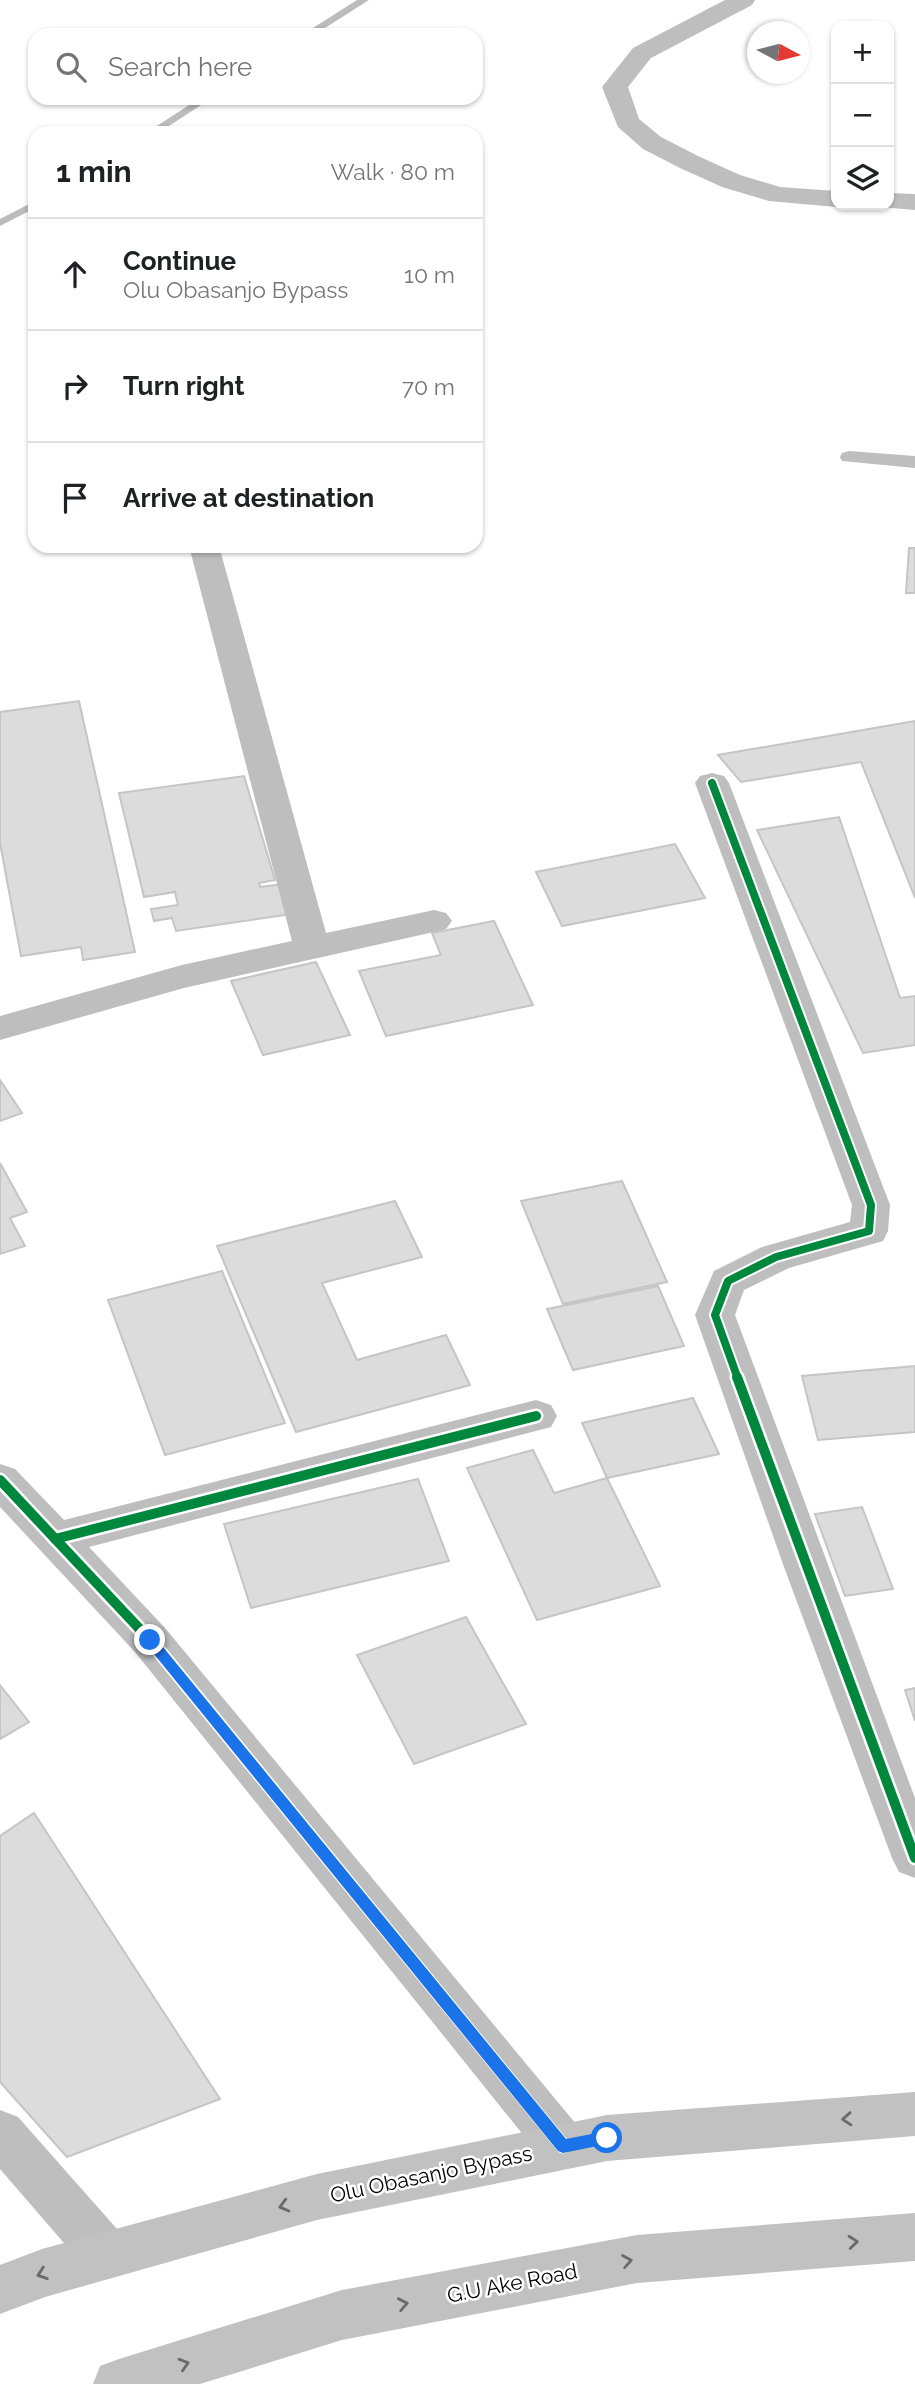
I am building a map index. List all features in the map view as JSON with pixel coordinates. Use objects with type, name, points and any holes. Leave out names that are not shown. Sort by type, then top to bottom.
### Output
[{"type":"main road","name":"Olu Obasanjo Bypass","points":[[0,2290],[42,2273],[317,2197],[563,2146],[607,2138],[915,2114]]},
{"type":"main road","name":"G.U Ake Road","points":[[119,2384],[342,2315],[637,2259],[915,2237]]},
{"type":"street","points":[[743,0],[642,53],[615,88],[627,122],[652,143],[731,181],[778,195],[831,200]]},
{"type":"street","points":[[894,201],[915,202]]},
{"type":"street","points":[[206,553],[312,948]]},
{"type":"street","points":[[712,783],[871,1205],[869,1231],[776,1257],[728,1281],[715,1315],[805,1567],[915,1858]]},
{"type":"street","points":[[0,1028],[182,977],[435,920]]},
{"type":"street","points":[[55,1539],[536,1416]]},
{"type":"street","points":[[0,1480],[150,1640],[563,2146]]},
{"type":"street","points":[[0,2133],[107,2255]]},
{"type":"lane","points":[[849,457],[915,461]]},
{"type":"building","points":[[909,548],[915,548],[915,593],[906,593]]},
{"type":"building","points":[[79,701],[135,952],[83,960],[81,947],[21,956],[0,843],[0,712]]},
{"type":"building","points":[[915,721],[915,898],[861,762],[741,782],[718,755]]},
{"type":"building","points":[[244,776],[275,880],[259,883],[260,887],[283,884],[292,914],[176,931],[172,918],[154,921],[151,909],[178,905],[175,892],[144,897],[119,793]]},
{"type":"building","points":[[839,817],[900,998],[915,996],[915,1045],[863,1053],[757,830]]},
{"type":"building","points":[[675,844],[705,898],[562,926],[536,872]]},
{"type":"building","points":[[494,921],[533,1005],[386,1036],[359,971],[441,955],[432,933]]},
{"type":"building","points":[[316,962],[350,1035],[263,1055],[231,981]]},
{"type":"building","points":[[0,1080],[22,1113],[0,1121]]},
{"type":"building","points":[[0,1163],[27,1212],[10,1218],[25,1246],[0,1254]]},
{"type":"building","points":[[622,1181],[667,1282],[563,1304],[521,1201]]},
{"type":"building","points":[[395,1201],[422,1257],[322,1283],[357,1360],[446,1335],[470,1385],[296,1432],[217,1246]]},
{"type":"building","points":[[222,1271],[285,1423],[165,1455],[108,1300]]},
{"type":"building","points":[[658,1286],[684,1346],[573,1370],[547,1309]]},
{"type":"building","points":[[915,1366],[915,1432],[818,1440],[802,1376]]},
{"type":"building","points":[[693,1398],[719,1454],[607,1478],[582,1423]]},
{"type":"building","points":[[533,1450],[554,1493],[607,1478],[660,1586],[537,1620],[467,1468]]},
{"type":"building","points":[[418,1479],[449,1561],[251,1608],[224,1524]]},
{"type":"building","points":[[862,1507],[893,1589],[845,1596],[815,1514]]},
{"type":"building","points":[[466,1617],[526,1724],[414,1764],[357,1655]]},
{"type":"building","points":[[0,1685],[29,1722],[0,1739]]},
{"type":"building","points":[[915,1688],[915,1721],[905,1690]]},
{"type":"building","points":[[34,1813],[220,2099],[67,2157],[0,2082],[0,1836]]},
{"type":"waterway","points":[[318,28],[364,0]]},
{"type":"waterway","points":[[162,126],[196,105]]},
{"type":"waterway","points":[[0,223],[28,208]]},
{"type":"cycle path","points":[[712,783],[871,1205],[869,1231],[776,1257],[728,1281],[715,1315],[805,1567],[915,1858]]},
{"type":"cycle path","points":[[55,1539],[536,1416]]},
{"type":"cycle path","points":[[0,1480],[150,1640],[563,2146]]},
{"type":"route","points":[[150,1640],[563,2146],[607,2138]]}]
